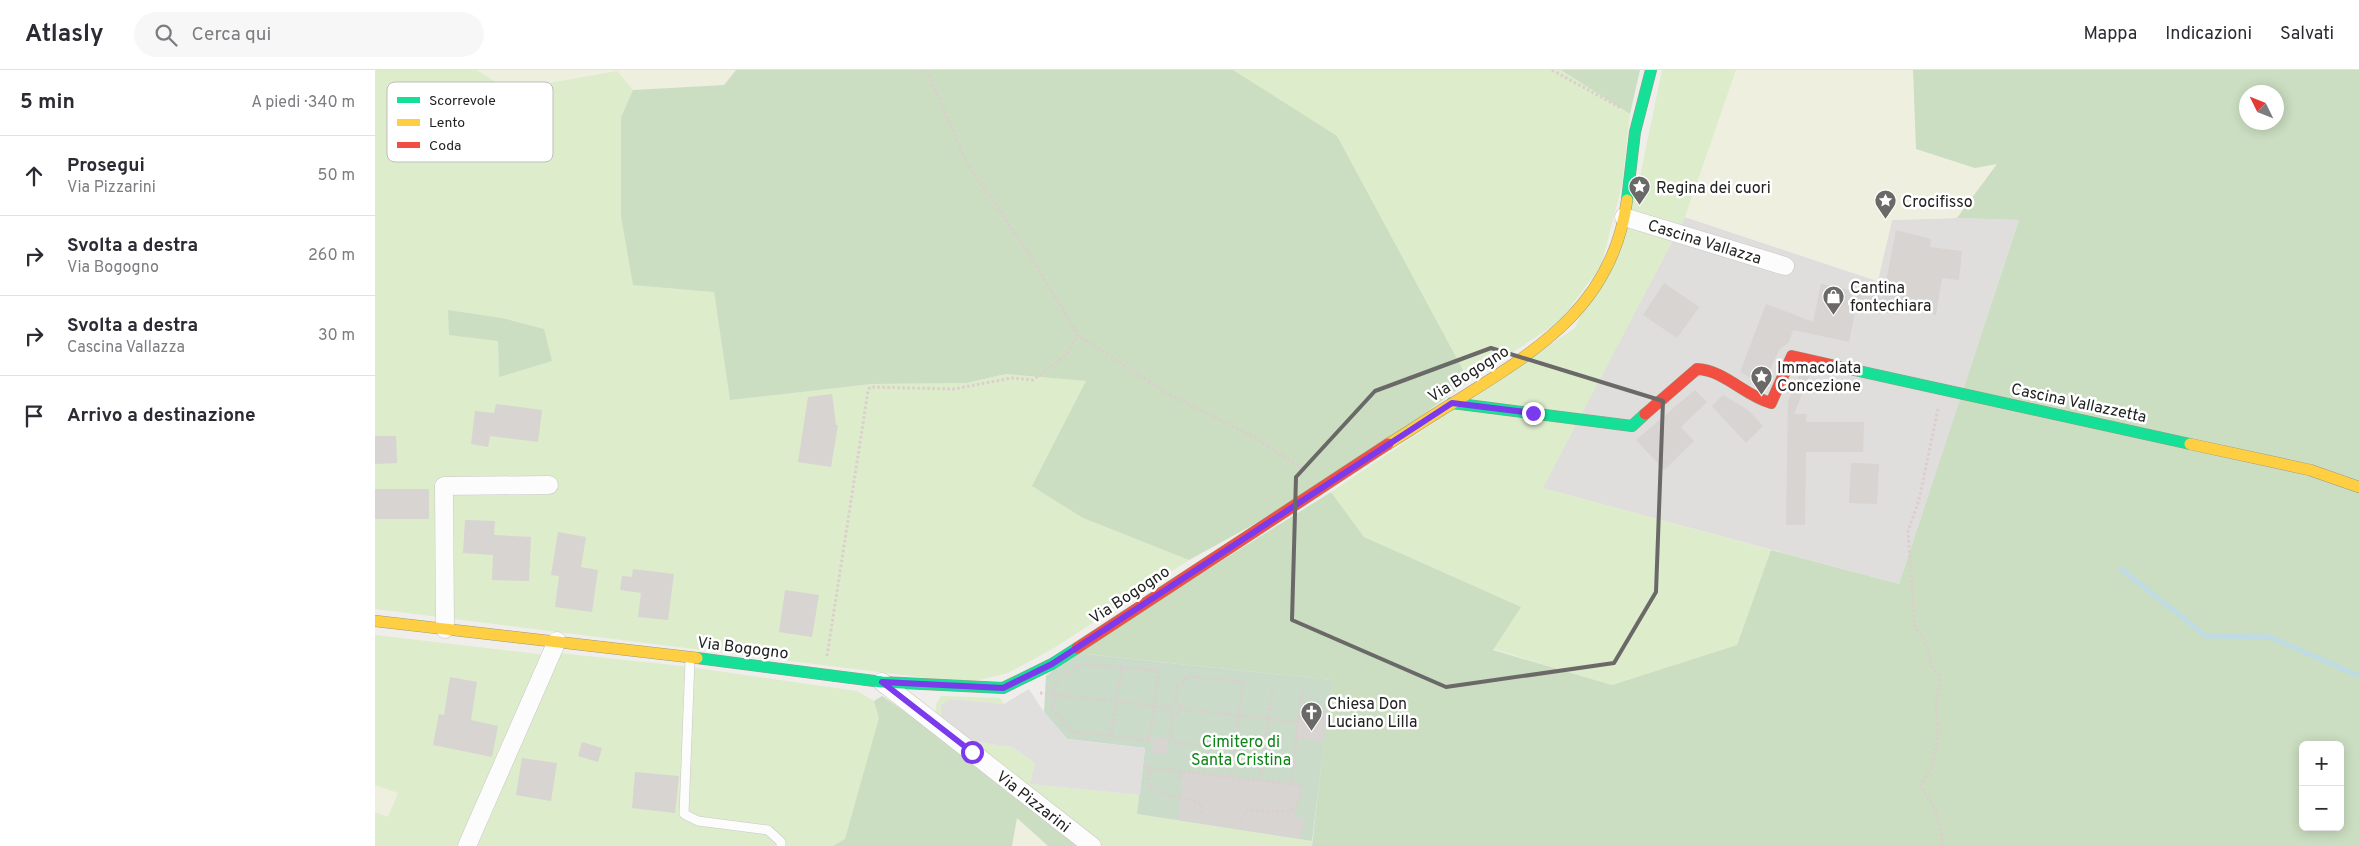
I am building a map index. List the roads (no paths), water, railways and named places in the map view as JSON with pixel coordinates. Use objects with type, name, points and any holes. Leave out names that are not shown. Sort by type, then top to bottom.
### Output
[{"type":"main road","name":"Via Bogogno","points":[[375,621],[690,657],[882,682],[1003,688],[1052,664],[1452,403],[1502,373],[1567,326],[1599,287],[1613,262],[1625,217],[1638,118],[1651,70]]},
{"type":"main road","name":"Cascina Vallazzetta","points":[[1452,403],[1631,426],[1701,368],[1771,403],[1791,357],[2310,470],[2359,486]]},
{"type":"street","name":"Cascina Vallazza","points":[[1625,217],[1785,266]]},
{"type":"street","points":[[445,629],[444,486],[549,485]]},
{"type":"street","points":[[467,846],[557,641]]},
{"type":"street","name":"Via Pizzarini","points":[[882,682],[1092,846]]},
{"type":"lane","points":[[690,657],[684,814],[698,821],[768,830],[781,842],[781,846]]},
{"type":"waterway","points":[[2121,569],[2206,636],[2270,637],[2359,676]]},
{"type":"place","name":"Regina dei cuori","points":[[1640,206]]},
{"type":"place","name":"Crocifisso","points":[[1886,220]]},
{"type":"place","name":"Cantina fontechiara","points":[[1834,315]]},
{"type":"place","name":"Immacolata Concezione","points":[[1761,395]]},
{"type":"place","name":"Chiesa Don Luciano Lilla","points":[[1311,731]]},
{"type":"park label","name":"Cimitero di Santa Cristina","points":[[1241,750]]}]
